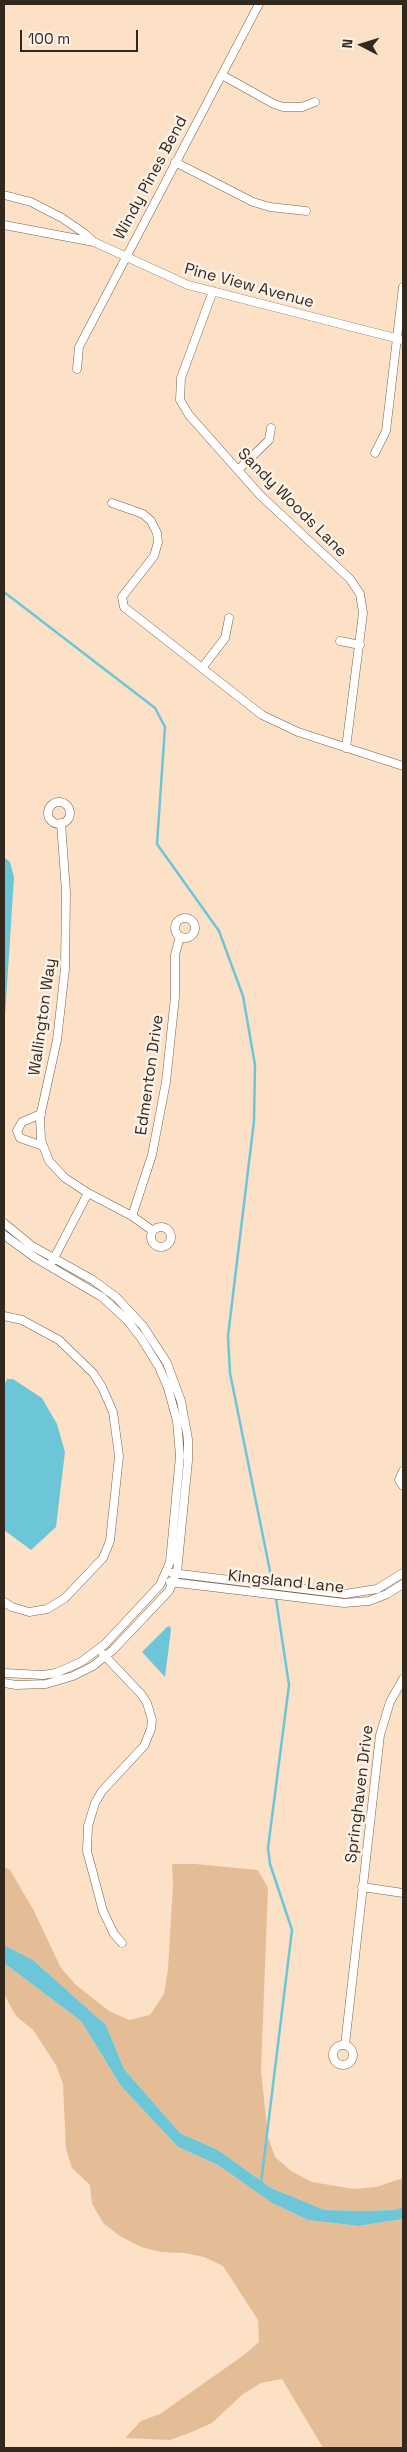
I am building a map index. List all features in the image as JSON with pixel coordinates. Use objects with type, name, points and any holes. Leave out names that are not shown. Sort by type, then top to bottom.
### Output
[{"type":"street","name":"Windy Pines Bend","points":[[77,369],[79,347],[125,256],[259,4]]},
{"type":"street","points":[[222,75],[283,107],[302,107],[314,102]]},
{"type":"street","points":[[175,162],[253,202],[270,207],[306,211]]},
{"type":"street","name":"Pine View Avenue","points":[[4,195],[31,202],[62,218],[94,242]]},
{"type":"street","name":"Pine View Avenue","points":[[4,225],[94,242],[171,278],[213,291],[400,339]]},
{"type":"street","points":[[375,454],[384,439],[386,431],[400,339],[403,287]]},
{"type":"street","name":"Sandy Woods Lane","points":[[213,291],[181,378],[179,392],[184,408],[238,470],[284,519],[355,585],[360,594],[363,612],[346,748]]},
{"type":"street","points":[[238,470],[269,440],[272,428]]},
{"type":"street","points":[[112,503],[135,510],[155,526],[158,542],[157,549],[121,601],[124,607],[262,715],[298,732],[403,766]]},
{"type":"street","points":[[202,668],[225,638],[229,618]]},
{"type":"street","points":[[340,641],[360,645]]},
{"type":"street","name":"Wallington Way","points":[[61,823],[66,892],[65,969],[57,1040],[39,1128],[43,1146],[56,1170],[88,1193],[132,1216],[153,1231]]},
{"type":"street","name":"Edmenton Drive","points":[[132,1216],[152,1155],[166,1082],[175,997],[176,955],[180,936]]},
{"type":"street","points":[[41,1114],[19,1124],[17,1132],[20,1138],[43,1146]]},
{"type":"street","points":[[50,1266],[88,1193]]},
{"type":"street","points":[[4,1223],[32,1246],[93,1280],[130,1311],[157,1346],[175,1382],[185,1417],[188,1461],[177,1574],[174,1583],[105,1657],[86,1669],[60,1681],[31,1685],[4,1683]]},
{"type":"street","points":[[4,1234],[19,1247],[86,1286],[122,1315],[152,1354],[168,1388],[177,1421],[180,1456],[170,1562],[163,1581],[99,1650],[81,1662],[56,1673],[30,1676],[4,1673]]},
{"type":"street","points":[[4,1315],[22,1320],[58,1340],[93,1373],[102,1387],[113,1412],[120,1456],[110,1541],[103,1558],[65,1598],[47,1610],[29,1612],[12,1607],[4,1602]]},
{"type":"street","points":[[403,1470],[399,1476],[403,1486]]},
{"type":"street","name":"Kingsland Lane","points":[[166,1573],[345,1594],[377,1589],[403,1572]]},
{"type":"street","name":"Kingsland Lane","points":[[163,1581],[344,1603],[358,1603],[376,1599],[403,1584]]},
{"type":"street","points":[[99,1650],[141,1694],[147,1703],[152,1720],[151,1729],[144,1746],[102,1791],[88,1826],[87,1851],[102,1911],[114,1934],[122,1943]]},
{"type":"street","name":"Springhaven Drive","points":[[345,2045],[380,1735],[390,1702],[403,1679]]},
{"type":"street","name":"Springhaven Drive","points":[[362,1887],[403,1893]]},
{"type":"shaded area","points":[[172,1864],[195,1864],[258,1870],[268,1888],[261,2071],[268,2137],[275,2157],[291,2171],[312,2182],[354,2189],[376,2187],[403,2178],[403,2207],[394,2210],[325,2210],[271,2188],[218,2150],[180,2133],[124,2069],[106,2025],[33,1960],[4,1945],[4,1867],[10,1870],[33,1909],[61,1968],[76,1985],[109,2011],[129,2020],[150,2015],[164,1994],[168,1969],[173,1885]]},
{"type":"shaded area","points":[[4,1963],[81,2021],[121,2086],[178,2147],[218,2165],[272,2203],[308,2220],[358,2226],[403,2219],[403,2448],[323,2448],[282,2379],[261,2383],[243,2394],[212,2423],[192,2432],[170,2440],[125,2438],[141,2421],[160,2414],[244,2355],[259,2342],[258,2320],[223,2266],[204,2257],[184,2253],[161,2252],[141,2247],[120,2236],[104,2224],[92,2204],[90,2185],[72,2168],[66,2149],[63,2084],[56,2065],[33,2030],[16,2016],[6,1998],[4,1991]]},
{"type":"water","points":[[4,857],[10,862],[14,877],[4,1032]]},
{"type":"water","points":[[7,1379],[13,1379],[42,1398],[57,1424],[65,1452],[56,1527],[31,1550],[4,1530],[4,1385]]},
{"type":"water","points":[[170,1626],[171,1630],[165,1677],[142,1652]]},
{"type":"water","points":[[4,1945],[33,1960],[106,2025],[124,2069],[180,2133],[218,2150],[271,2188],[325,2210],[394,2210],[403,2207],[403,2219],[358,2226],[308,2220],[272,2203],[218,2165],[178,2147],[121,2086],[81,2021],[4,1963]]},
{"type":"waterway","points":[[4,592],[155,708],[165,727],[157,844],[219,931],[243,996],[255,1065],[254,1121],[228,1336],[230,1373],[272,1581]]},
{"type":"waterway","points":[[261,2183],[292,1930],[270,1864],[268,1848],[289,1685],[276,1599]]}]
